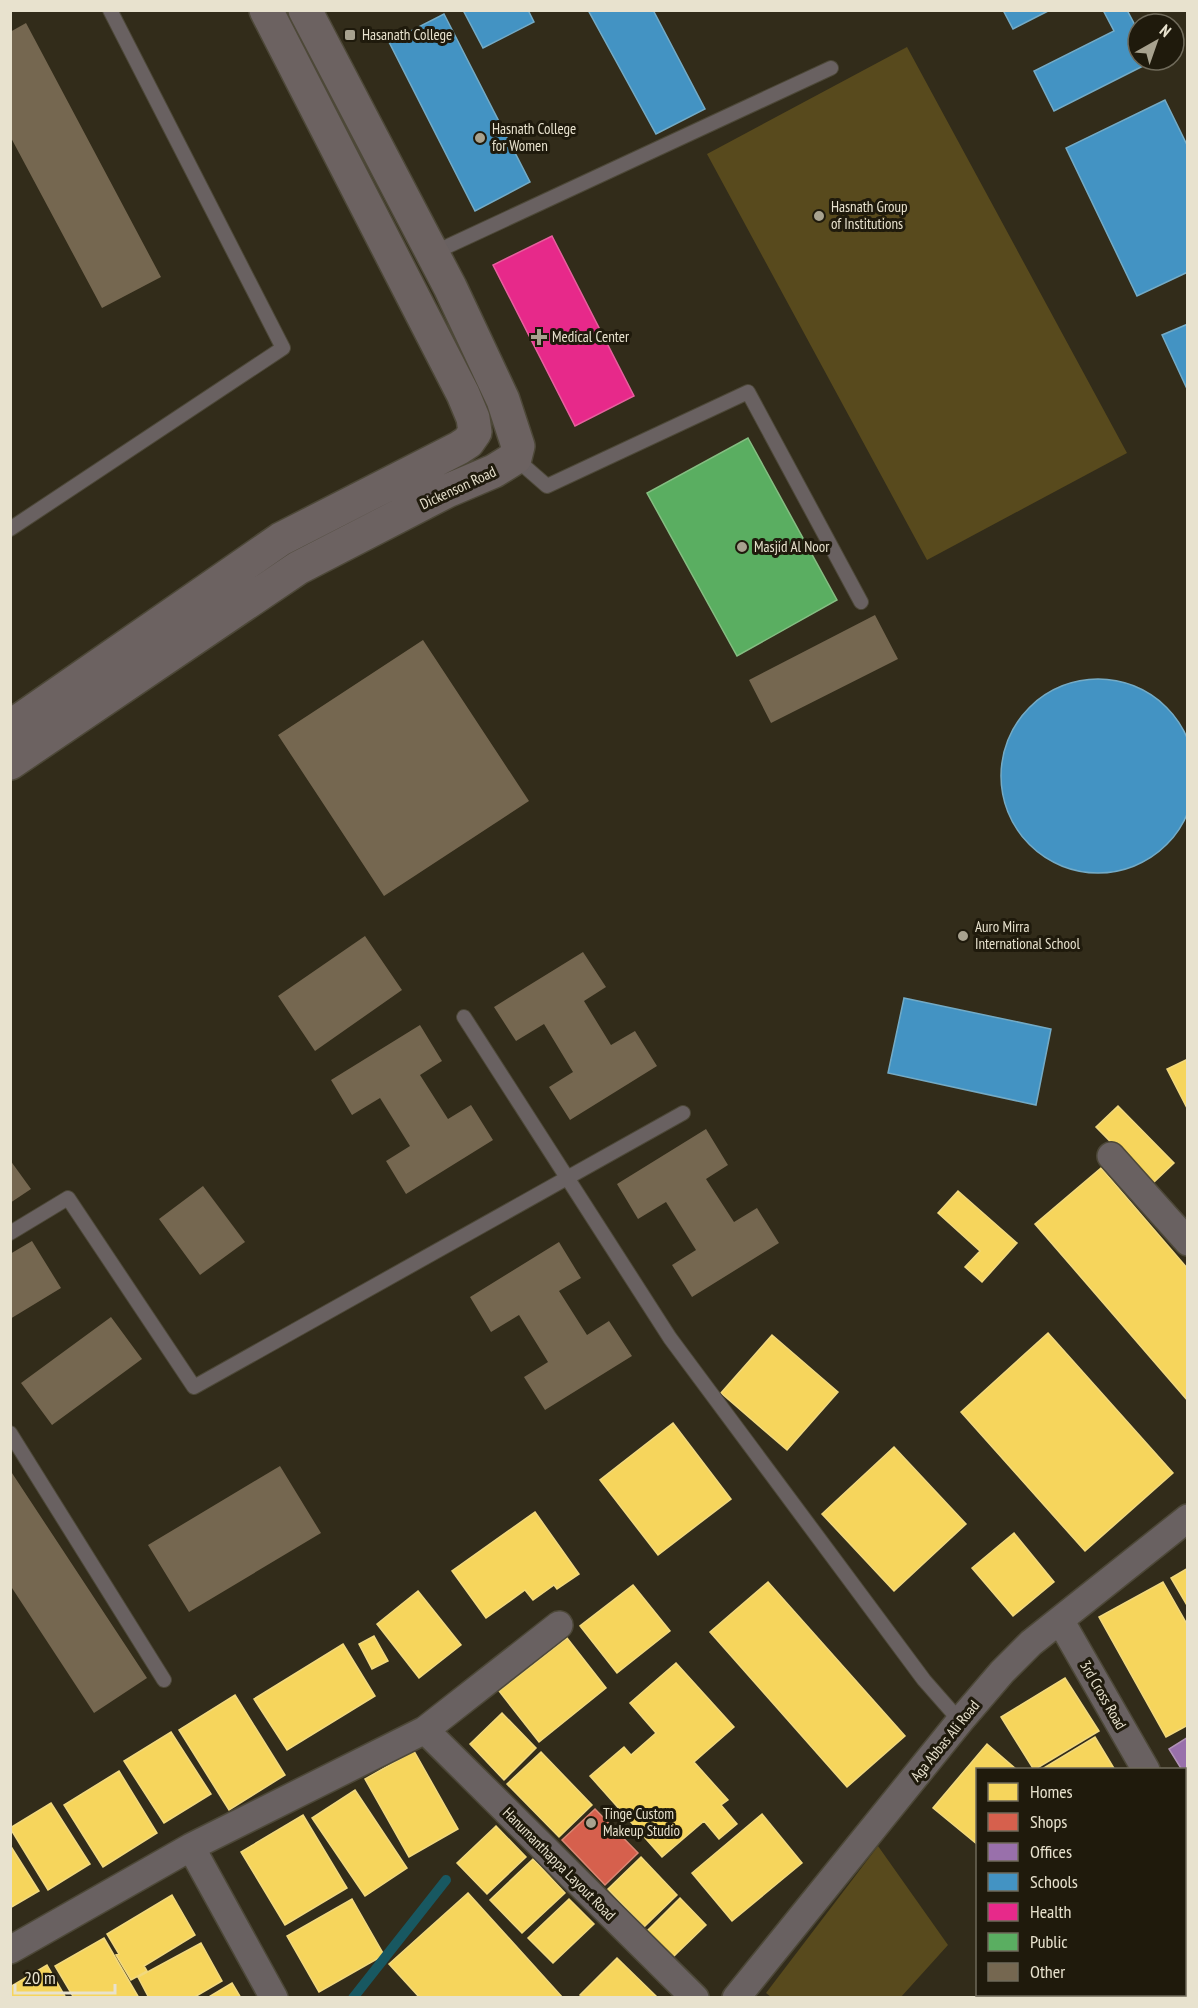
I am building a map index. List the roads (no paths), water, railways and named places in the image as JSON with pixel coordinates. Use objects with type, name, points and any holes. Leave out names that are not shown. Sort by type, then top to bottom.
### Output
[{"type":"main road","points":[[10,727],[281,539],[459,448],[468,442],[475,432],[473,418],[463,394],[266,10]]},
{"type":"main road","points":[[305,10],[433,253],[503,400],[518,446],[515,458]]},
{"type":"main road","points":[[416,303],[450,287]]},
{"type":"main road","name":"Dickenson Road","points":[[10,763],[298,568],[447,491],[494,471],[515,458]]},
{"type":"main road","points":[[281,539],[298,568]]},
{"type":"street","points":[[1112,1156],[1188,1242]]},
{"type":"street","name":"Aga Abbas Ali Road","points":[[736,1998],[1002,1672],[1031,1643],[1188,1518]]},
{"type":"street","name":"3rd Cross Road","points":[[1060,1620],[1145,1768]]},
{"type":"street","points":[[10,1950],[191,1847],[425,1730],[559,1625]]},
{"type":"street","name":"Hanumanthappa Layout Road","points":[[425,1730],[694,1998]]},
{"type":"street","points":[[191,1847],[274,1998]]},
{"type":"lane","points":[[10,529],[283,348],[110,10]]},
{"type":"lane","points":[[433,253],[831,68]]},
{"type":"lane","points":[[515,458],[547,486],[748,392],[861,602]]},
{"type":"lane","points":[[464,1017],[670,1338],[924,1680],[960,1721]]},
{"type":"lane","points":[[10,1233],[68,1198],[194,1387],[683,1113]]},
{"type":"lane","points":[[10,1433],[164,1680]]},
{"type":"waterway","points":[[353,1998],[446,1880]]},
{"type":"place","name":"Hasanath College","points":[[350,35]]},
{"type":"place","name":"Hasnath College for Women","points":[[480,138]]},
{"type":"place","name":"Hasnath Group of Institutions","points":[[819,216]]},
{"type":"place","name":"Medical Center","points":[[539,337]]},
{"type":"place","name":"Masjid Al Noor","points":[[742,547]]},
{"type":"place","name":"Auro Mirra International School","points":[[963,936]]},
{"type":"place","name":"Tinge Custom Makeup Studio","points":[[591,1823]]}]
